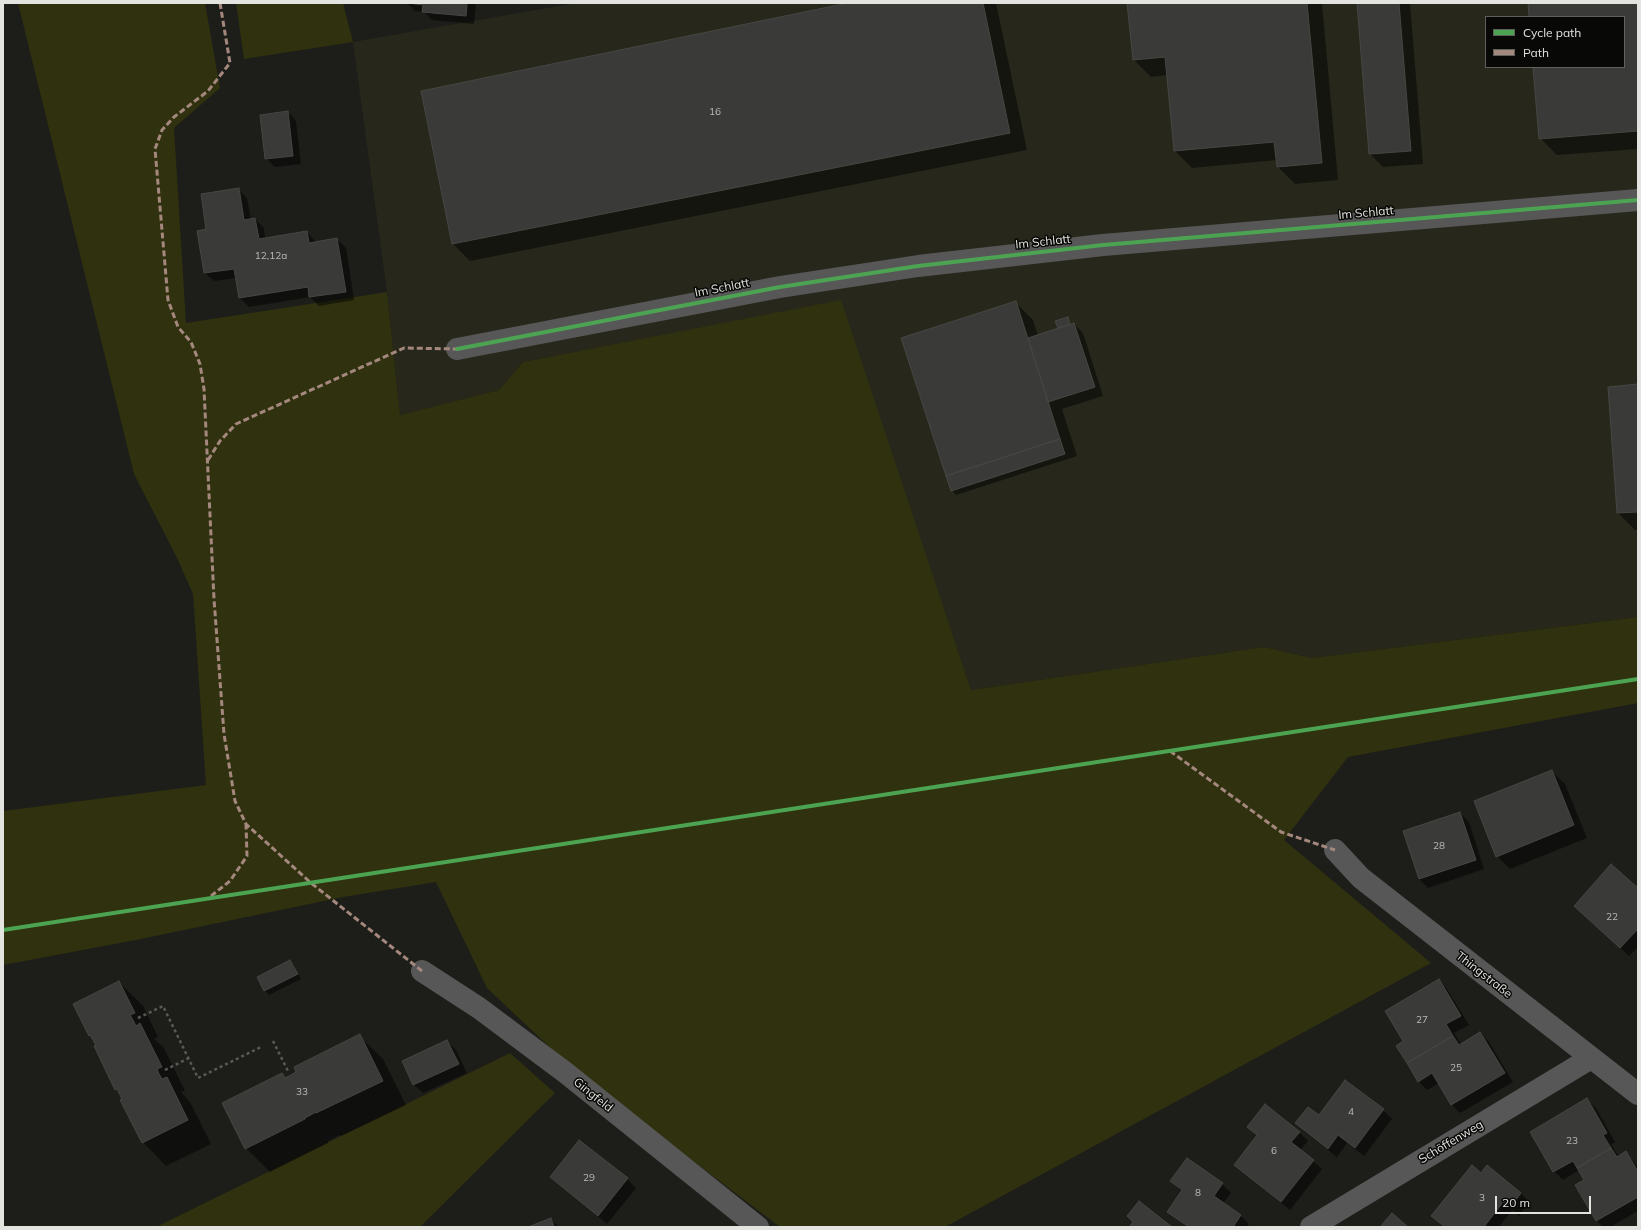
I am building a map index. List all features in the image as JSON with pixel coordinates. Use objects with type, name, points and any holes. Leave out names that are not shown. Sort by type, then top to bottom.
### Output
[{"type":"street","name":"Im Schlatt","points":[[457,349],[780,286],[918,266],[1103,246],[1638,200]]},
{"type":"street","name":"Thingstraße","points":[[1335,850],[1361,878],[1638,1094]]},
{"type":"street","name":"Gingfeld","points":[[422,972],[479,1008],[566,1073],[758,1227]]},
{"type":"street","name":"Schöffenweg","points":[[1312,1227],[1591,1058]]},
{"type":"path","points":[[138,1018],[163,1006],[198,1078],[261,1047]]},
{"type":"path","points":[[274,1041],[288,1071]]},
{"type":"path","points":[[165,1070],[189,1058]]},
{"type":"shaded area","points":[[18,3],[205,3],[220,88],[174,128],[186,323],[387,292],[400,415],[499,390],[523,362],[841,300],[971,690],[1264,647],[1312,658],[1638,617],[1638,703],[1348,757],[1284,840],[1431,963],[945,1227],[780,1227],[576,1072],[487,988],[436,882],[343,897],[136,940],[3,965],[3,811],[206,785],[193,594],[177,558],[134,474]]},
{"type":"shaded area","points":[[236,3],[343,3],[353,42],[244,59]]},
{"type":"shaded area","points":[[576,3],[1638,3],[1638,617],[1312,658],[1264,647],[971,690],[840,301],[523,362],[499,390],[400,415],[387,292],[353,42]]},
{"type":"shaded area","points":[[510,1053],[555,1093],[420,1227],[156,1227]]},
{"type":"building","points":[[408,3],[467,3],[466,16],[422,12],[423,5]]},
{"type":"building","points":[[848,3],[983,3],[1010,133],[452,244],[421,91]]},
{"type":"building","points":[[1127,3],[1307,3],[1322,163],[1277,167],[1274,142],[1174,151],[1165,57],[1133,60]]},
{"type":"building","points":[[1357,3],[1399,3],[1411,151],[1369,154]]},
{"type":"building","points":[[1528,3],[1638,3],[1638,131],[1539,139],[1533,68],[1625,68],[1625,16],[1529,16]]},
{"type":"building","points":[[288,111],[293,156],[265,159],[260,115]]},
{"type":"building","points":[[239,188],[244,220],[255,218],[259,239],[307,231],[309,243],[337,238],[346,292],[309,297],[308,287],[239,298],[234,269],[204,273],[197,231],[206,229],[201,194]]},
{"type":"building","points":[[1016,301],[1060,439],[946,476],[901,338]]},
{"type":"building","points":[[1068,317],[1070,324],[1058,328],[1055,321]]},
{"type":"building","points":[[1074,323],[1095,387],[1048,402],[1028,338]]},
{"type":"building","points":[[1638,384],[1638,512],[1617,513],[1608,387]]},
{"type":"building","points":[[1060,439],[1065,454],[951,491],[946,476]]},
{"type":"building","points":[[1552,770],[1574,825],[1496,857],[1474,801]]},
{"type":"building","points":[[1460,812],[1476,860],[1419,879],[1403,831]]},
{"type":"building","points":[[1611,864],[1638,888],[1638,929],[1620,948],[1574,906]]},
{"type":"building","points":[[290,960],[298,974],[264,991],[257,977]]},
{"type":"building","points":[[1439,979],[1461,1016],[1446,1024],[1453,1036],[1407,1063],[1396,1046],[1403,1041],[1385,1011]]},
{"type":"building","points":[[119,981],[135,1013],[130,1015],[136,1026],[140,1023],[162,1067],[157,1069],[159,1074],[162,1079],[167,1077],[188,1120],[142,1143],[120,1100],[122,1099],[117,1089],[115,1090],[94,1046],[96,1045],[90,1035],[89,1036],[73,1004]]},
{"type":"building","points":[[1480,1032],[1505,1073],[1451,1105],[1432,1073],[1418,1082],[1407,1063],[1453,1036],[1459,1045]]},
{"type":"building","points":[[360,1034],[383,1081],[316,1112],[245,1149],[222,1103],[282,1073],[285,1078],[291,1075],[296,1072],[294,1067]]},
{"type":"building","points":[[447,1040],[459,1064],[413,1085],[402,1061]]},
{"type":"building","points":[[1345,1080],[1384,1109],[1355,1148],[1338,1135],[1328,1149],[1295,1123],[1308,1107],[1319,1115]]},
{"type":"building","points":[[1587,1098],[1607,1133],[1603,1135],[1611,1148],[1577,1168],[1573,1161],[1553,1172],[1530,1132]]},
{"type":"building","points":[[1265,1104],[1300,1132],[1291,1142],[1314,1160],[1281,1202],[1234,1165],[1257,1135],[1247,1127]]},
{"type":"building","points":[[579,1140],[628,1178],[598,1216],[550,1177]]},
{"type":"building","points":[[1611,1148],[1617,1157],[1626,1151],[1638,1172],[1638,1197],[1596,1221],[1575,1185],[1584,1180],[1577,1168]]},
{"type":"building","points":[[1187,1158],[1223,1183],[1214,1196],[1241,1215],[1233,1227],[1189,1227],[1167,1212],[1182,1190],[1170,1181]]},
{"type":"building","points":[[1472,1165],[1481,1173],[1487,1165],[1521,1193],[1510,1208],[1503,1202],[1484,1227],[1445,1227],[1431,1216]]},
{"type":"building","points":[[1139,1201],[1172,1227],[1129,1227],[1133,1222],[1127,1216]]},
{"type":"building","points":[[1392,1213],[1408,1227],[1380,1227]]},
{"type":"building","points":[[551,1218],[554,1227],[528,1227]]},
{"type":"marked path","points":[[220,3],[230,63],[208,91],[174,117],[162,130],[155,149],[168,300],[178,327],[191,342],[200,364],[204,389],[214,599],[224,734],[235,801],[246,824],[311,883],[422,971]]},
{"type":"marked path","points":[[208,460],[220,441],[236,424],[404,348],[457,349]]},
{"type":"marked path","points":[[1170,751],[1281,832],[1335,850]]},
{"type":"marked path","points":[[211,896],[230,881],[247,856],[246,824]]},
{"type":"cycle path","points":[[457,349],[780,287],[918,266],[1103,245],[1638,200]]},
{"type":"cycle path","points":[[3,930],[1638,679]]}]
